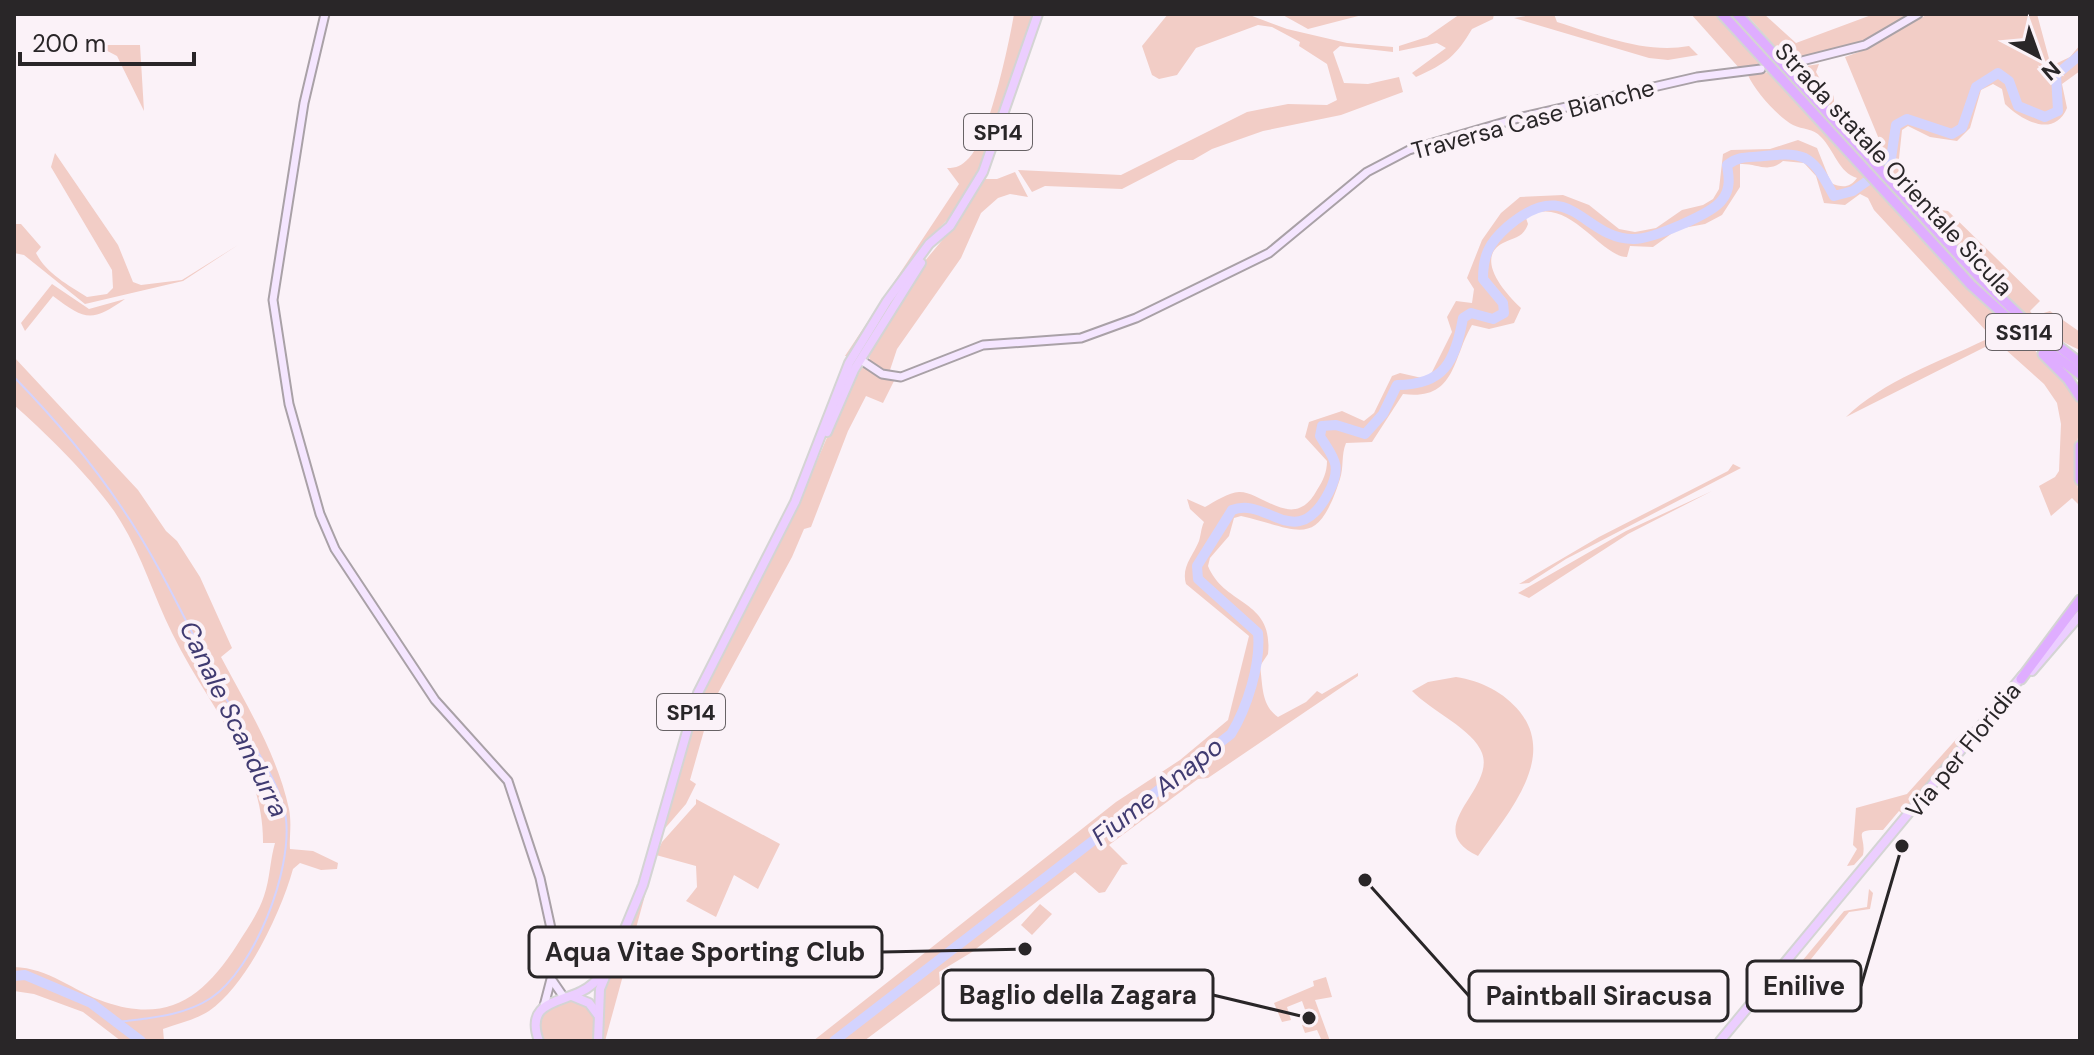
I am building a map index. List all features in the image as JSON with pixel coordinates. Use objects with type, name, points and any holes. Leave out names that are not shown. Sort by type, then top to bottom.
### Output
[{"type":"highway","name":"Strada statale Orientale Sicula","points":[[1722,14],[1809,110],[2029,337],[2080,374]]},
{"type":"highway","name":"Strada statale Orientale Sicula","points":[[1737,14],[1821,106],[1893,194]]},
{"type":"highway","name":"Strada statale Orientale Sicula","points":[[1976,282],[2080,363]]},
{"type":"highway","points":[[1976,282],[2080,354]]},
{"type":"highway","points":[[1976,282],[2002,318],[2062,372],[2080,397]]},
{"type":"highway","points":[[2080,446],[2080,480]]},
{"type":"highway","points":[[2021,679],[2080,602]]},
{"type":"main road","name":"SP14","points":[[810,469],[849,363],[887,301],[950,226],[983,172],[1038,14]]},
{"type":"main road","name":"SP14","points":[[607,968],[628,927],[643,885],[698,693],[861,360],[937,238]]},
{"type":"main road","points":[[1989,720],[2080,615]]},
{"type":"main road","name":"Via per Floridia","points":[[1720,1041],[2021,679]]},
{"type":"main road","points":[[539,1041],[536,1026],[544,1006],[589,987],[607,968]]},
{"type":"main road","points":[[598,1041],[598,1000],[607,968]]},
{"type":"main road","points":[[567,996],[589,1003],[600,1020]]},
{"type":"street","points":[[325,14],[304,103],[273,300],[289,404],[320,514],[335,549],[435,700],[508,781],[540,878],[554,940],[557,961],[544,1006]]},
{"type":"street","points":[[1790,64],[1865,45],[1918,14]]},
{"type":"street","name":"Traversa Case Bianche","points":[[861,360],[882,374],[910,374],[983,345],[1070,341],[1136,318],[1269,253],[1367,172],[1409,150],[1506,121],[1697,77],[1761,69]]},
{"type":"street","points":[[849,363],[861,360],[860,350],[887,301]]},
{"type":"street","points":[[552,980],[567,996]]},
{"type":"shaded area","points":[[1014,14],[1033,14],[977,176],[954,213],[925,243],[850,356],[845,356],[959,184],[947,168],[959,166],[969,158],[984,131],[997,90]]},
{"type":"shaded area","points":[[1168,14],[1247,14],[1287,29],[1347,43],[1393,47],[1393,52],[1340,46],[1333,52],[1344,83],[1368,84],[1399,77],[1403,92],[1341,115],[1263,131],[1212,149],[1193,160],[1178,160],[1122,189],[1045,186],[1032,192],[1018,170],[1121,175],[1247,112],[1288,104],[1327,105],[1337,100],[1327,64],[1299,46],[1300,42],[1272,27],[1258,25],[1196,48],[1177,75],[1159,79],[1152,75],[1142,46]]},
{"type":"shaded area","points":[[1281,14],[1366,14],[1308,29]]},
{"type":"shaded area","points":[[1460,14],[1494,14],[1493,19],[1472,29],[1450,58],[1416,77],[1412,73],[1446,48],[1437,43],[1399,51],[1399,46],[1427,37]]},
{"type":"shaded area","points":[[1554,14],[1557,22],[1622,42],[1672,48],[1689,46],[1698,55],[1668,60],[1649,58],[1514,18]]},
{"type":"shaded area","points":[[1691,14],[1715,14],[1761,65],[1740,69]]},
{"type":"shaded area","points":[[1746,14],[1764,14],[1796,43],[1874,14],[1909,14],[1855,45],[1789,62]]},
{"type":"shaded area","points":[[1928,14],[2037,14],[2051,66],[2070,57],[2080,45],[2080,71],[2062,84],[2067,108],[2054,123],[2037,124],[2020,116],[2005,104],[2002,89],[1993,84],[1981,90],[1970,128],[1957,141],[1930,137],[1908,126],[1902,130],[1898,168],[1903,176],[1916,182],[1920,203],[1925,208],[1948,211],[2040,301],[2030,311],[2034,316],[2050,311],[2080,332],[2080,350],[2055,337],[2007,300],[1903,186],[1886,201],[1966,288],[2054,368],[2078,398],[2075,464],[2080,506],[2072,498],[2051,516],[2039,486],[2059,471],[2061,424],[2057,403],[2044,384],[1996,341],[2004,331],[2000,328],[1988,333],[1874,210],[1868,198],[1860,194],[1845,205],[1824,203],[1816,176],[1804,163],[1783,161],[1772,167],[1740,164],[1740,187],[1722,215],[1705,224],[1678,229],[1653,247],[1630,246],[1627,257],[1617,255],[1569,219],[1555,213],[1541,212],[1526,218],[1528,224],[1524,232],[1503,243],[1491,258],[1496,277],[1521,308],[1514,323],[1489,329],[1472,325],[1443,384],[1433,391],[1403,394],[1372,442],[1346,443],[1332,502],[1314,526],[1293,529],[1241,516],[1234,518],[1229,536],[1210,558],[1208,566],[1215,579],[1256,613],[1263,623],[1268,636],[1268,654],[1260,666],[1263,688],[1268,707],[1278,717],[1306,702],[1317,691],[1322,694],[1358,673],[1358,676],[1208,778],[1198,779],[1109,845],[1128,864],[1122,865],[1105,892],[1099,893],[1075,872],[972,952],[939,972],[940,984],[864,1041],[813,1041],[1116,802],[1180,760],[1228,720],[1249,636],[1186,584],[1186,567],[1199,541],[1204,522],[1190,509],[1187,499],[1205,507],[1226,495],[1239,492],[1288,509],[1308,502],[1323,480],[1327,461],[1305,437],[1309,422],[1342,411],[1364,421],[1374,413],[1392,376],[1400,373],[1422,378],[1431,374],[1452,332],[1447,317],[1456,301],[1472,303],[1474,289],[1467,278],[1482,240],[1501,213],[1520,197],[1563,195],[1589,205],[1619,229],[1635,232],[1656,228],[1682,210],[1713,199],[1719,189],[1723,154],[1731,150],[1770,149],[1798,140],[1817,148],[1831,183],[1842,186],[1852,184],[1857,178],[1841,166],[1826,142],[1818,134],[1793,125],[1780,116],[1748,75],[1769,72],[1806,113],[1812,107],[1816,111],[1825,102],[1794,68],[1819,64],[1816,72],[1834,96],[1834,107],[1876,149],[1881,144],[1845,57],[1867,49]]},
{"type":"shaded area","points":[[96,45],[140,45],[144,111],[117,56]]},
{"type":"shaded area","points":[[55,153],[118,245],[133,282],[141,285],[182,280],[238,245],[183,281],[85,304],[24,255],[14,253],[14,224],[21,224],[41,247],[36,253],[40,260],[65,283],[87,297],[107,294],[113,288],[112,270],[51,167]]},
{"type":"shaded area","points":[[1015,172],[1028,197],[1010,194],[998,198],[981,213],[961,258],[897,349],[889,373],[871,363],[872,347],[924,262],[954,226],[985,179],[997,179]]},
{"type":"shaded area","points":[[52,284],[89,309],[125,299],[104,312],[88,316],[53,296],[25,331],[21,323]]},
{"type":"shaded area","points":[[1985,340],[1993,343],[1846,417],[1894,383]]},
{"type":"shaded area","points":[[14,357],[138,490],[166,531],[177,541],[200,577],[232,648],[221,657],[277,769],[289,809],[290,849],[313,851],[338,863],[337,869],[321,870],[300,863],[293,869],[271,926],[236,984],[209,1011],[163,1029],[164,1041],[121,1041],[83,1012],[34,994],[14,991],[14,967],[38,971],[105,1002],[128,1008],[148,1010],[183,1001],[211,979],[252,921],[266,890],[275,843],[263,843],[261,814],[243,759],[185,659],[121,522],[86,477],[14,405]]},
{"type":"shaded area","points":[[863,366],[894,381],[883,403],[866,396],[848,431],[811,527],[804,529],[792,557],[711,706],[690,780],[696,784],[686,804],[661,833],[702,693],[799,503],[843,400]]},
{"type":"shaded area","points":[[1733,464],[1741,468],[1566,559],[1529,583],[1519,584],[1599,537],[1728,471]]},
{"type":"shaded area","points":[[1712,491],[1628,534],[1529,598],[1518,593],[1626,531]]},
{"type":"shaded area","points":[[1456,677],[1491,688],[1514,705],[1530,730],[1533,749],[1531,768],[1523,787],[1478,856],[1462,845],[1456,833],[1457,821],[1479,781],[1483,767],[1482,753],[1461,728],[1412,691],[1428,682]]},
{"type":"shaded area","points":[[1960,735],[1963,740],[1904,815],[1899,811],[1883,830],[1863,832],[1863,855],[1854,865],[1847,866],[1857,849],[1853,845],[1856,808],[1907,794]]},
{"type":"shaded area","points":[[696,799],[780,844],[758,889],[734,875],[716,917],[686,901],[697,887],[696,866],[656,855],[662,842],[696,804]]},
{"type":"shaded area","points":[[647,888],[605,1041],[601,1041],[604,1031],[601,1004],[605,983]]},
{"type":"shaded area","points":[[1869,889],[1873,893],[1870,909],[1849,912],[1799,974],[1797,967],[1844,911],[1867,907]]},
{"type":"shaded area","points":[[1040,904],[1052,914],[1032,935],[1021,925]]},
{"type":"shaded area","points":[[1326,977],[1332,997],[1315,1000],[1330,1041],[1317,1041],[1321,1039],[1317,1030],[1305,1033],[1302,1025],[1308,1018],[1302,1001],[1287,1007],[1291,1020],[1282,1022],[1274,1003],[1314,986],[1313,981]]},
{"type":"shaded area","points":[[574,999],[591,1010],[595,1026],[594,1041],[543,1041],[540,1024],[546,1012]]},
{"type":"waterway","name":"Fiume Anapo","points":[[834,1041],[1231,734],[1252,685],[1258,633],[1198,579],[1197,566],[1232,510],[1258,510],[1293,522],[1305,519],[1317,510],[1329,492],[1336,468],[1320,436],[1322,426],[1336,425],[1365,434],[1383,414],[1397,385],[1426,381],[1445,368],[1456,347],[1463,318],[1471,313],[1493,319],[1504,313],[1503,303],[1483,279],[1483,271],[1488,250],[1507,227],[1529,212],[1547,206],[1562,207],[1617,237],[1634,239],[1654,235],[1716,206],[1728,187],[1727,165],[1745,158],[1800,156],[1821,173],[1834,196],[1853,191],[1890,165],[1896,125],[1907,119],[1952,134],[1962,128],[1976,87],[1998,73],[2009,81],[2018,106],[2045,117],[2058,111],[2056,75],[2080,55]]},
{"type":"waterway","name":"Canale Scandurra","points":[[14,377],[84,456],[137,531],[270,774],[286,819],[283,865],[277,891],[256,942],[227,984],[211,998],[189,1009],[118,1022]]},
{"type":"waterway","name":"Fiume Anapo","points":[[14,976],[25,975],[91,1003],[141,1041]]},
{"type":"place","name":"Enilive","points":[[1902,846]]},
{"type":"place","name":"Paintball Siracusa","points":[[1365,880]]},
{"type":"place","name":"Aqua Vitae Sporting Club","points":[[1025,949]]},
{"type":"place","name":"Baglio della Zagara","points":[[1309,1018]]}]
